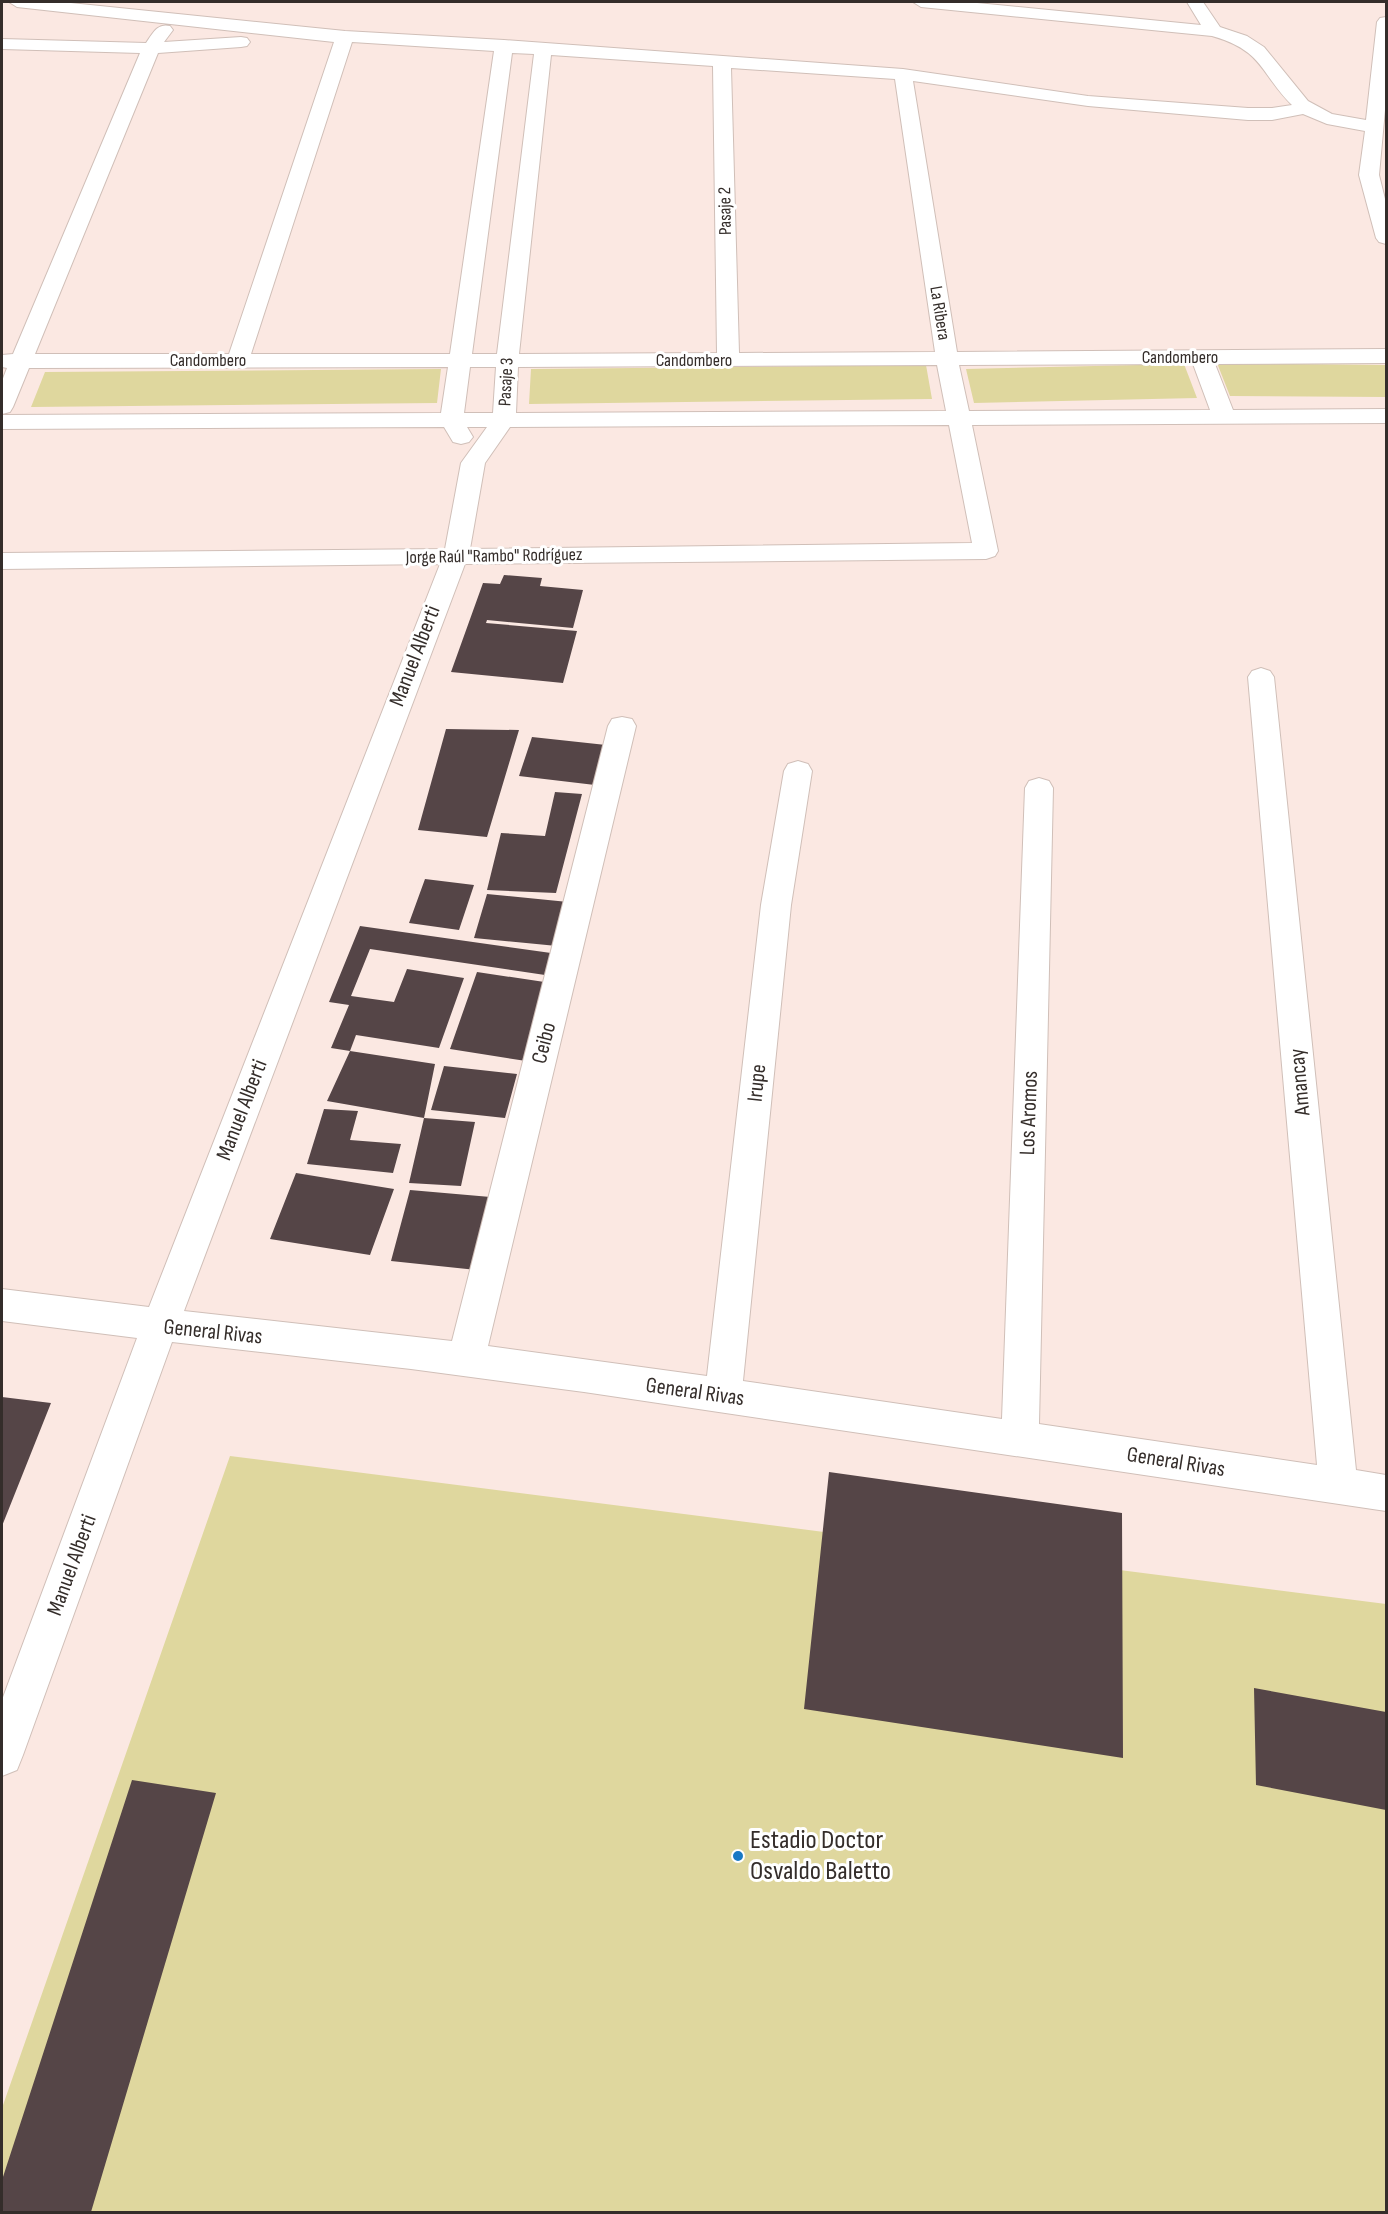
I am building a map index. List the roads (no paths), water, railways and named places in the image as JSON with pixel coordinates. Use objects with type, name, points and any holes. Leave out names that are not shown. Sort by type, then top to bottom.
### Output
[{"type":"street","points":[[17,2],[102,6],[172,19],[345,36],[504,45],[903,74],[1088,101],[1248,114],[1272,114],[1307,108]]},
{"type":"street","points":[[921,2],[1214,32],[1247,42],[1258,51],[1298,101],[1307,108],[1328,118],[1374,127]]},
{"type":"street","points":[[1195,2],[1214,32]]},
{"type":"street","points":[[2,407],[11,361],[151,48],[172,19]]},
{"type":"street","points":[[1386,22],[1369,175],[1386,238]]},
{"type":"street","points":[[2,44],[151,48],[345,36]]},
{"type":"street","points":[[238,360],[345,36]]},
{"type":"street","points":[[473,463],[452,419],[504,45]]},
{"type":"street","name":"Pasaje 3","points":[[473,463],[504,419],[507,359],[543,48]]},
{"type":"street","name":"Pasaje 2","points":[[722,62],[728,360]]},
{"type":"street","name":"La Ribera","points":[[903,74],[947,359],[986,551]]},
{"type":"street","name":"Candombero","points":[[11,361],[1386,356]]},
{"type":"street","points":[[1202,357],[1224,417]]},
{"type":"street","points":[[2,422],[960,416],[1386,416]]},
{"type":"street","name":"Manuel Alberti","points":[[2,1755],[160,1326],[438,598],[456,557],[473,463]]},
{"type":"street","name":"Jorge Raúl \"Rambo\" Rodríguez","points":[[2,561],[986,551]]},
{"type":"street","name":"Amancay","points":[[1261,677],[1338,1486]]},
{"type":"street","name":"Ceibo","points":[[466,1360],[622,726]]},
{"type":"street","name":"Irupe","points":[[723,1395],[776,905],[798,771]]},
{"type":"street","name":"Los Aromos","points":[[1020,1438],[1039,788]]},
{"type":"street","name":"General Rivas","points":[[2,1305],[160,1326],[466,1360],[723,1395],[1386,1493]]},
{"type":"place","name":"Estadio Doctor Osvaldo Baletto","points":[[738,1856]]}]
